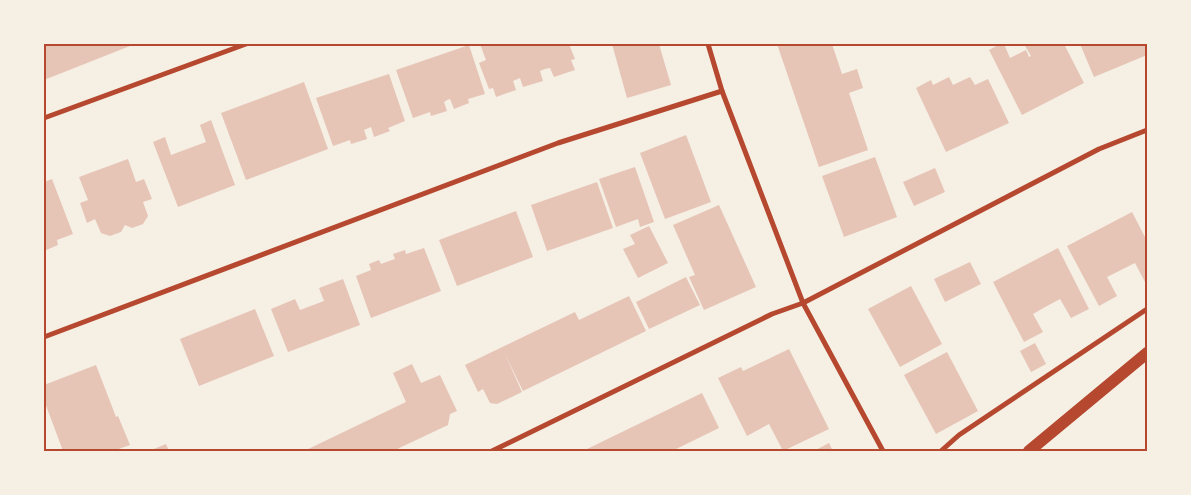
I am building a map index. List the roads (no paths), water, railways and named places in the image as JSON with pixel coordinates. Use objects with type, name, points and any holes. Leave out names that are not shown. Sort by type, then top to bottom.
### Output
[{"type":"main road","points":[[1029,451],[1147,352]]},
{"type":"street","points":[[44,118],[246,44]]},
{"type":"street","points":[[708,44],[722,91],[803,303],[883,451]]},
{"type":"street","points":[[44,337],[558,143],[722,91]]},
{"type":"street","points":[[492,451],[772,314],[803,303],[1099,149],[1147,130]]},
{"type":"street","points":[[941,451],[959,435],[1147,310]]}]
